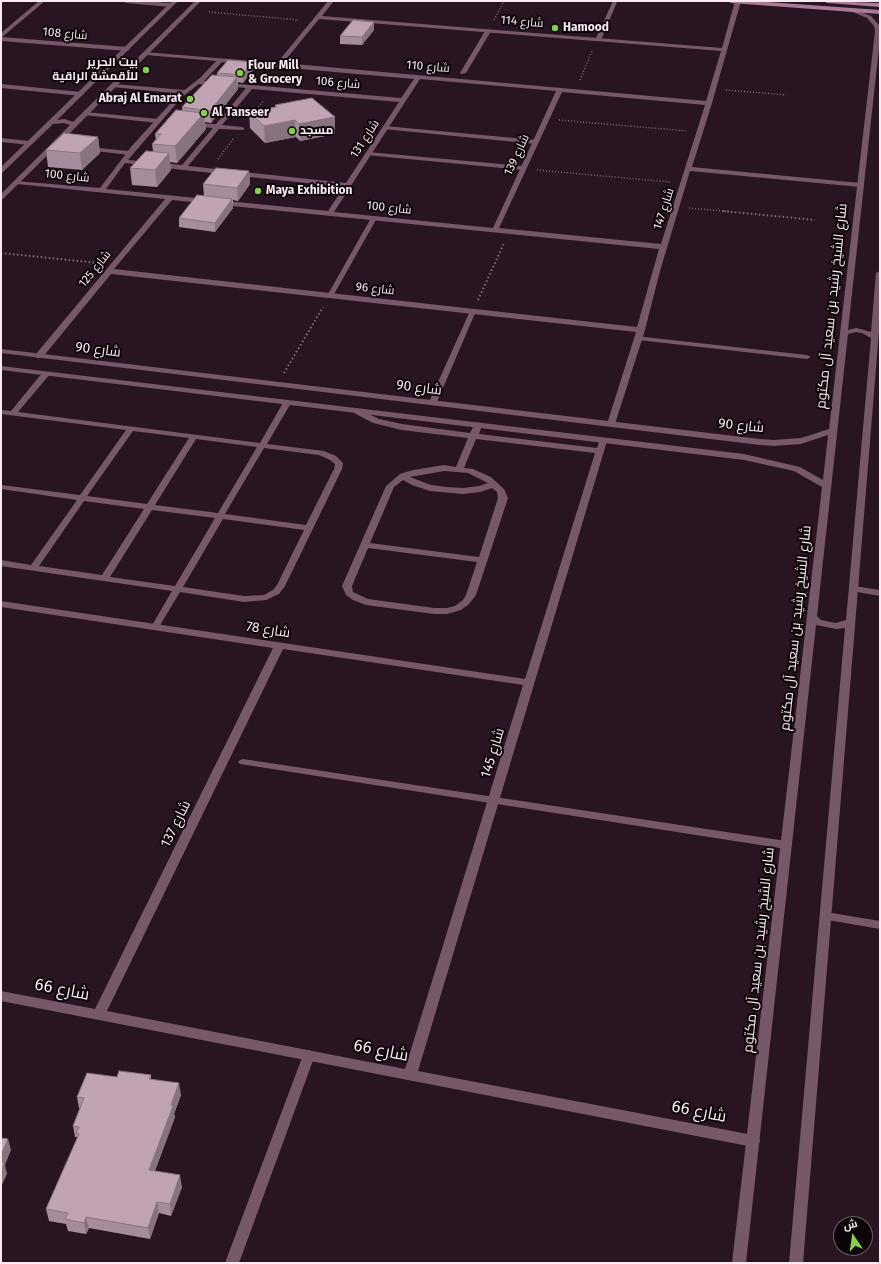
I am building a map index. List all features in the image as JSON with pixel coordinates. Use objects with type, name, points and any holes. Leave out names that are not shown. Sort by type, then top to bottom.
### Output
[{"type":"main road","points":[[731,1],[880,12]]},
{"type":"main road","points":[[827,1],[871,4]]},
{"type":"street","points":[[1,36],[42,1]]},
{"type":"street","points":[[126,1],[173,3]]},
{"type":"street","points":[[1,198],[198,1]]},
{"type":"street","points":[[278,65],[330,1]]},
{"type":"street","name":"شارع 147","points":[[611,424],[641,330],[676,206],[689,169],[738,2]]},
{"type":"street","points":[[1,171],[173,3]]},
{"type":"street","points":[[871,4],[880,4]]},
{"type":"street","name":"شارع الشيخ رشيد بن سعيد آل مكتوم","points":[[739,1263],[860,185],[879,35],[877,26],[874,22],[861,13],[852,10]]},
{"type":"street","name":"شارع 114","points":[[316,19],[488,30],[724,50]]},
{"type":"street","name":"شارع 110","points":[[146,53],[708,103]]},
{"type":"street","points":[[102,190],[130,153],[184,92],[198,82],[220,60]]},
{"type":"street","name":"شارع 131","points":[[330,213],[418,77]]},
{"type":"street","name":"شارع 106","points":[[198,82],[403,100]]},
{"type":"street","points":[[183,168],[250,87]]},
{"type":"street","name":"شارع 139","points":[[495,230],[560,90]]},
{"type":"street","points":[[67,107],[88,112]]},
{"type":"street","points":[[51,122],[65,121],[75,125]]},
{"type":"street","points":[[158,121],[165,122]]},
{"type":"street","points":[[188,124],[242,129]]},
{"type":"street","points":[[123,162],[348,185]]},
{"type":"street","points":[[689,169],[860,185]]},
{"type":"street","name":"شارع 100","points":[[17,182],[664,247]]},
{"type":"street","name":"شارع 125","points":[[39,356],[170,197]]},
{"type":"street","name":"شارع 96","points":[[108,272],[641,330]]},
{"type":"street","points":[[796,1263],[880,279]]},
{"type":"street","points":[[845,320],[850,323],[864,325],[877,322]]},
{"type":"street","points":[[844,333],[856,330],[864,331],[875,337]]},
{"type":"street","name":"شارع 90","points":[[1,351],[760,442],[781,442],[807,439],[833,430]]},
{"type":"street","points":[[1,368],[478,425],[601,446]]},
{"type":"street","points":[[334,408],[342,405],[347,400],[345,395],[339,392]]},
{"type":"street","points":[[365,394],[354,402],[354,406],[357,410],[366,416],[389,425],[473,436],[690,451],[744,457],[797,469],[826,485]]},
{"type":"street","points":[[459,469],[478,425]]},
{"type":"street","points":[[690,451],[704,448],[708,444],[707,440],[703,436],[696,434]]},
{"type":"street","name":"شارع 145","points":[[410,1075],[601,446]]},
{"type":"street","points":[[430,469],[459,469],[480,475],[496,484],[501,491],[503,498],[483,560],[466,602],[458,608],[447,611],[434,611],[366,602],[349,593],[347,586],[390,486],[404,476],[430,469]]},
{"type":"street","points":[[404,476],[415,483],[430,488],[446,490],[463,491],[480,489],[496,484]]},
{"type":"street","points":[[364,545],[483,560]]},
{"type":"street","points":[[854,590],[880,593]]},
{"type":"street","name":"شارع 78","points":[[1,604],[530,683]]},
{"type":"street","points":[[812,617],[823,623],[836,626],[845,625],[850,622]]},
{"type":"street","name":"شارع 137","points":[[99,1015],[280,646]]},
{"type":"street","points":[[826,916],[880,925]]},
{"type":"street","name":"شارع 66","points":[[1,996],[753,1141]]},
{"type":"lane","points":[[598,40],[615,2]]},
{"type":"lane","points":[[463,74],[488,30]]},
{"type":"lane","name":"شارع 108","points":[[1,39],[127,49]]},
{"type":"lane","points":[[1,86],[81,94]]},
{"type":"lane","points":[[114,86],[184,92]]},
{"type":"lane","points":[[88,112],[158,121]]},
{"type":"lane","points":[[385,128],[536,142]]},
{"type":"lane","points":[[1,140],[30,143]]},
{"type":"lane","points":[[54,145],[61,146]]},
{"type":"lane","points":[[84,148],[130,153]]},
{"type":"lane","points":[[368,154],[523,168]]},
{"type":"lane","points":[[330,296],[374,218]]},
{"type":"lane","points":[[433,402],[473,312]]},
{"type":"lane","points":[[638,338],[807,357]]},
{"type":"lane","points":[[12,414],[46,374]]},
{"type":"lane","points":[[155,627],[287,402]]},
{"type":"lane","points":[[1,412],[321,453],[333,458],[339,463],[338,469],[281,586],[276,592],[266,597],[255,599],[244,598],[1,563]]},
{"type":"lane","points":[[33,568],[131,428]]},
{"type":"lane","points":[[105,578],[194,436]]},
{"type":"lane","points":[[1,486],[309,528]]},
{"type":"lane","points":[[243,762],[786,845]]},
{"type":"lane","points":[[232,1263],[309,1056]]},
{"type":"path","points":[[493,21],[504,1]]},
{"type":"path","points":[[209,12],[316,19]]},
{"type":"path","points":[[575,91],[593,48]]},
{"type":"path","points":[[713,89],[786,95]]},
{"type":"path","points":[[546,119],[699,132]]},
{"type":"path","points":[[523,168],[684,183]]},
{"type":"path","points":[[676,206],[815,220]]},
{"type":"path","points":[[473,312],[504,242]]},
{"type":"path","points":[[1,253],[113,265]]},
{"type":"path","points":[[277,384],[330,296]]},
{"type":"building","points":[[353,20],[374,22],[362,37],[340,36]]},
{"type":"building","points":[[228,60],[253,62],[242,75],[217,73]]},
{"type":"building","points":[[212,75],[237,77],[210,111],[182,107]]},
{"type":"building","points":[[312,98],[335,117],[299,124],[295,120],[264,126],[249,112],[277,107],[275,105]]},
{"type":"building","points":[[176,110],[204,113],[175,146],[152,144],[161,134],[155,134]]},
{"type":"building","points":[[64,133],[98,137],[80,153],[46,150]]},
{"type":"building","points":[[146,151],[169,153],[155,170],[130,168]]},
{"type":"building","points":[[216,168],[249,171],[237,188],[203,184]]},
{"type":"building","points":[[197,195],[232,199],[215,223],[179,218]]},
{"type":"building","points":[[119,1071],[151,1075],[149,1079],[179,1083],[171,1105],[173,1106],[149,1170],[180,1175],[170,1204],[157,1202],[148,1228],[86,1217],[84,1223],[65,1219],[68,1213],[46,1209],[79,1134],[76,1133],[79,1127],[73,1126],[84,1098],[77,1097],[87,1073],[117,1077]]},
{"type":"building","points":[[1,1138],[8,1139],[1,1155]]},
{"type":"building","points":[[1,1162],[4,1163],[1,1170]]},
{"type":"place","name":"Hamood","points":[[555,28]]},
{"type":"place","name":"بيت الحرير للأقمشة الراقية","points":[[146,70]]},
{"type":"place","name":"Flour Mill & Grocery","points":[[240,73]]},
{"type":"place","name":"Abraj Al Emarat","points":[[190,99]]},
{"type":"place","name":"Al Tanseer","points":[[204,113]]},
{"type":"place","name":"مسجد","points":[[292,131]]},
{"type":"place","name":"Maya Exhibition","points":[[258,191]]}]
